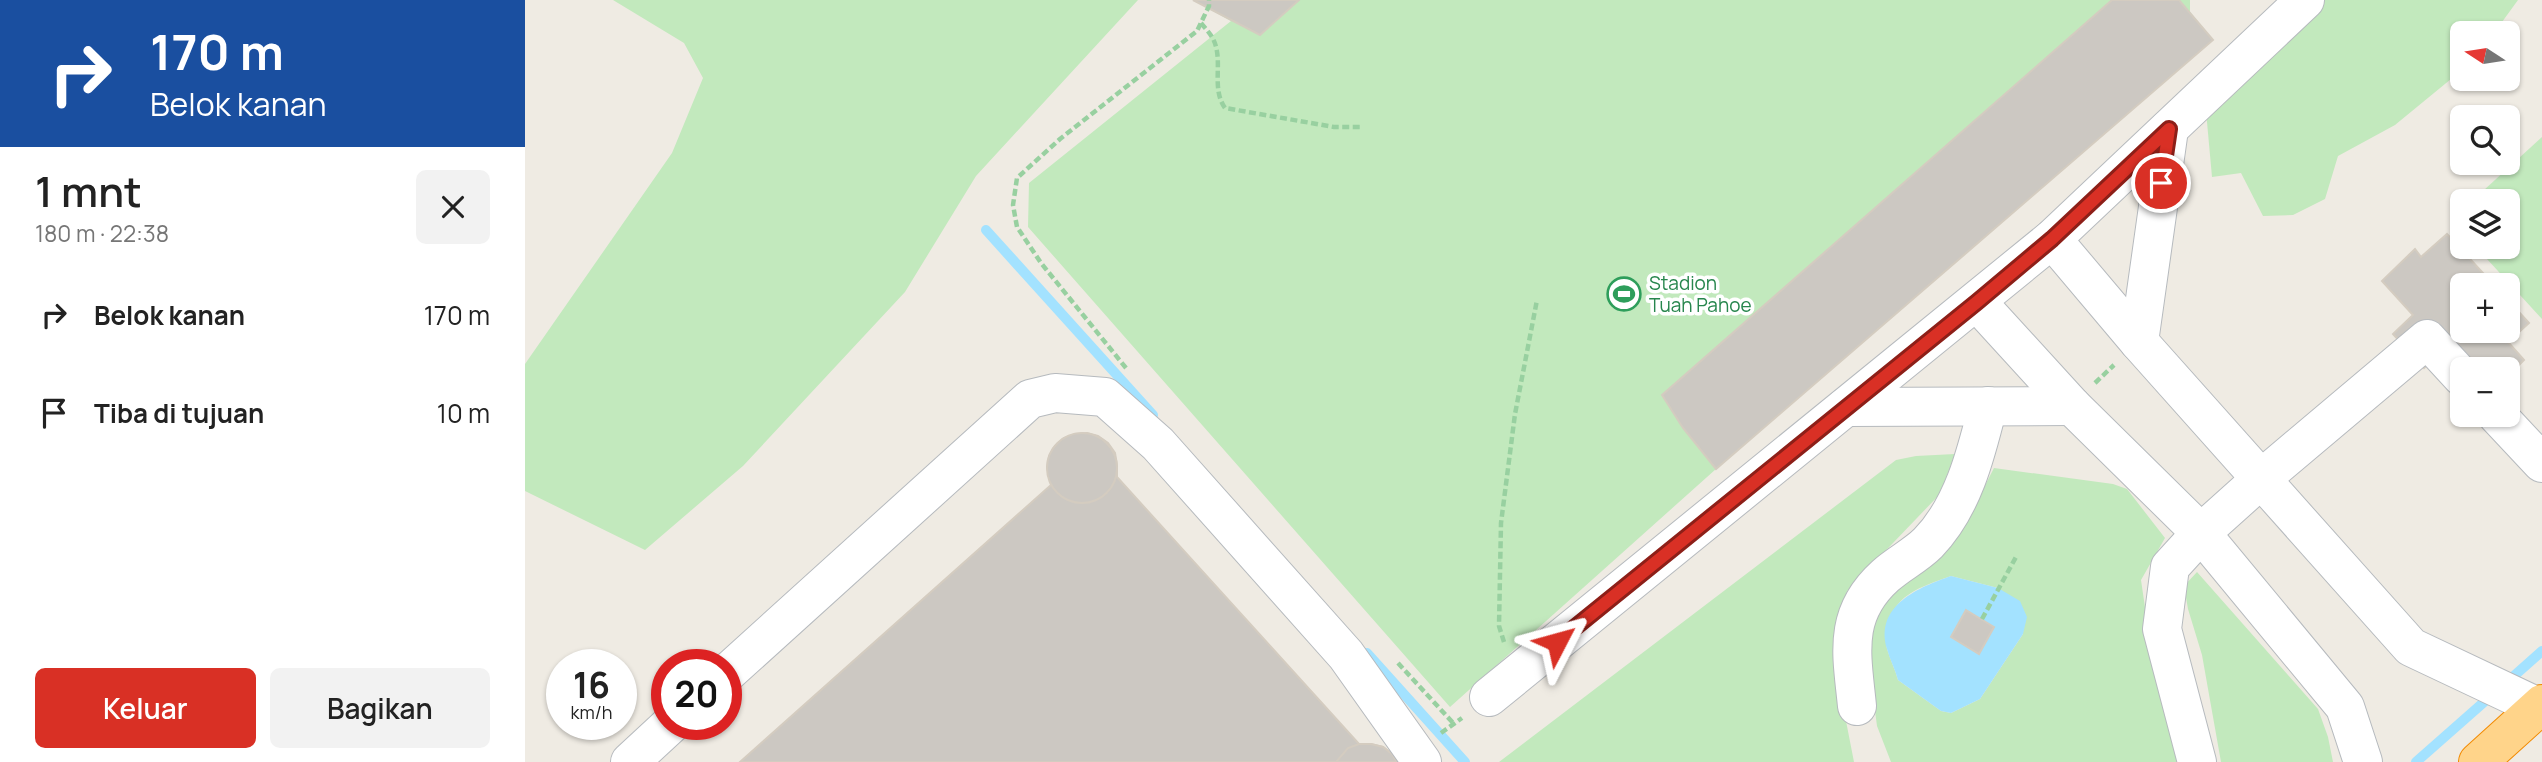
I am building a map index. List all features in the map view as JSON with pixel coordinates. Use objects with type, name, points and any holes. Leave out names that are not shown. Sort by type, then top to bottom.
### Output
[{"type":"highway","points":[[2478,762],[2540,705]]},
{"type":"street","points":[[1502,687],[2052,239],[2305,0]]},
{"type":"street","points":[[2139,342],[2169,129]]},
{"type":"street","points":[[2052,239],[2139,342],[2411,647],[2540,705]]},
{"type":"street","points":[[1977,302],[2072,406],[2201,533],[2345,707],[2363,762]]},
{"type":"street","points":[[2197,762],[2162,629],[2170,567],[2201,533],[2261,479],[2427,339],[2450,364]]},
{"type":"street","points":[[742,660],[1030,399],[1055,393],[1105,397],[1158,444],[1346,654],[1422,762]]},
{"type":"street","points":[[1857,706],[1851,648],[1857,611],[1883,577],[1928,544],[1948,516],[1973,467],[1988,406]]},
{"type":"street","points":[[1846,407],[2072,406]]},
{"type":"street","points":[[2508,427],[2542,463]]},
{"type":"street","points":[[630,762],[654,740]]},
{"type":"path","points":[[1128,370],[1041,263],[1017,227],[1013,205],[1017,178],[1060,139],[1197,31],[1209,0]]},
{"type":"path","points":[[1201,23],[1213,38],[1218,64],[1219,100],[1225,108],[1334,127],[1360,127]]},
{"type":"path","points":[[1502,687],[1499,626],[1501,523],[1515,414],[1537,300]]},
{"type":"path","points":[[2072,406],[2139,342]]},
{"type":"path","points":[[1982,619],[2016,557]]},
{"type":"path","points":[[1389,653],[1454,724]]},
{"type":"green space","points":[[613,0],[1138,0],[976,176],[905,292],[743,466],[645,550],[525,491],[525,364],[672,153],[703,78],[684,43]]},
{"type":"green space","name":"Stadion Tuah Pahoe","points":[[1193,0],[2190,0],[2190,12],[2213,40],[1716,469],[1450,707],[1028,227],[1029,183],[1231,21]]},
{"type":"green space","points":[[2315,0],[2518,0],[2503,21],[2450,21],[2450,80],[2395,125],[2338,156],[2325,199],[2293,215],[2263,216],[2241,173],[2212,177],[2206,111]]},
{"type":"green space","points":[[2542,137],[2542,319],[2520,295],[2520,273],[2500,273],[2487,259],[2520,259],[2520,189],[2485,189],[2500,175],[2520,175],[2520,157]]},
{"type":"green space","points":[[1955,454],[1940,494],[1847,591],[1838,641],[1838,680],[1854,762],[1499,762],[1896,460]]},
{"type":"green space","points":[[1994,468],[2113,484],[2127,489],[2165,538],[2141,580],[2147,621],[2182,762],[1891,762],[1877,726],[1866,642],[1871,603],[1962,530]],"holes":[[[1951,576],[1998,588],[2023,634],[1980,699],[1951,713],[1941,711],[1898,680],[1887,649],[1887,633],[1889,620],[1901,601],[1918,589]]]},
{"type":"green space","points":[[2197,572],[2318,709],[2333,762],[2221,762],[2202,655],[2184,586]]},
{"type":"water","points":[[1951,576],[1998,588],[2020,601],[2027,617],[2023,634],[1980,699],[1951,713],[1941,711],[1898,680],[1887,649],[1885,634],[1893,609],[1903,600],[1926,586]]},
{"type":"building","points":[[1193,0],[1299,0],[1260,35]]},
{"type":"building","points":[[2112,0],[2179,0],[2213,40],[1716,469],[1683,428],[1662,395]]},
{"type":"building","points":[[2447,234],[2450,237],[2450,259],[2470,259],[2483,273],[2450,273],[2450,343],[2509,343],[2524,360],[2520,364],[2520,357],[2450,357],[2443,350],[2424,368],[2393,334],[2413,315],[2382,281],[2415,249],[2421,257]]},
{"type":"building","points":[[2520,313],[2529,323],[2520,331]]},
{"type":"building","points":[[1082,433],[1107,443],[1117,468],[1107,493],[1082,503],[1057,493],[1047,468],[1057,443]]},
{"type":"building","points":[[1087,433],[1108,443],[1115,453],[1117,477],[1359,744],[1383,747],[1397,762],[740,762],[1051,485],[1047,467],[1055,446],[1064,438]]},
{"type":"building","points":[[1966,610],[1994,627],[1979,654],[1951,637]]},
{"type":"building","points":[[1359,744],[1383,747],[1397,762],[1336,762],[1348,748]]},
{"type":"waterway","points":[[986,230],[1153,415]]},
{"type":"waterway","points":[[2506,683],[2542,651]]},
{"type":"waterway","points":[[1367,653],[1465,762]]},
{"type":"waterway","points":[[2416,762],[2492,695]]},
{"type":"place","name":"Stadion Tuah Pahoe","points":[[1624,294]]},
{"type":"route","points":[[1557,642],[1977,302],[2052,239],[2169,129],[2161,183]]}]
